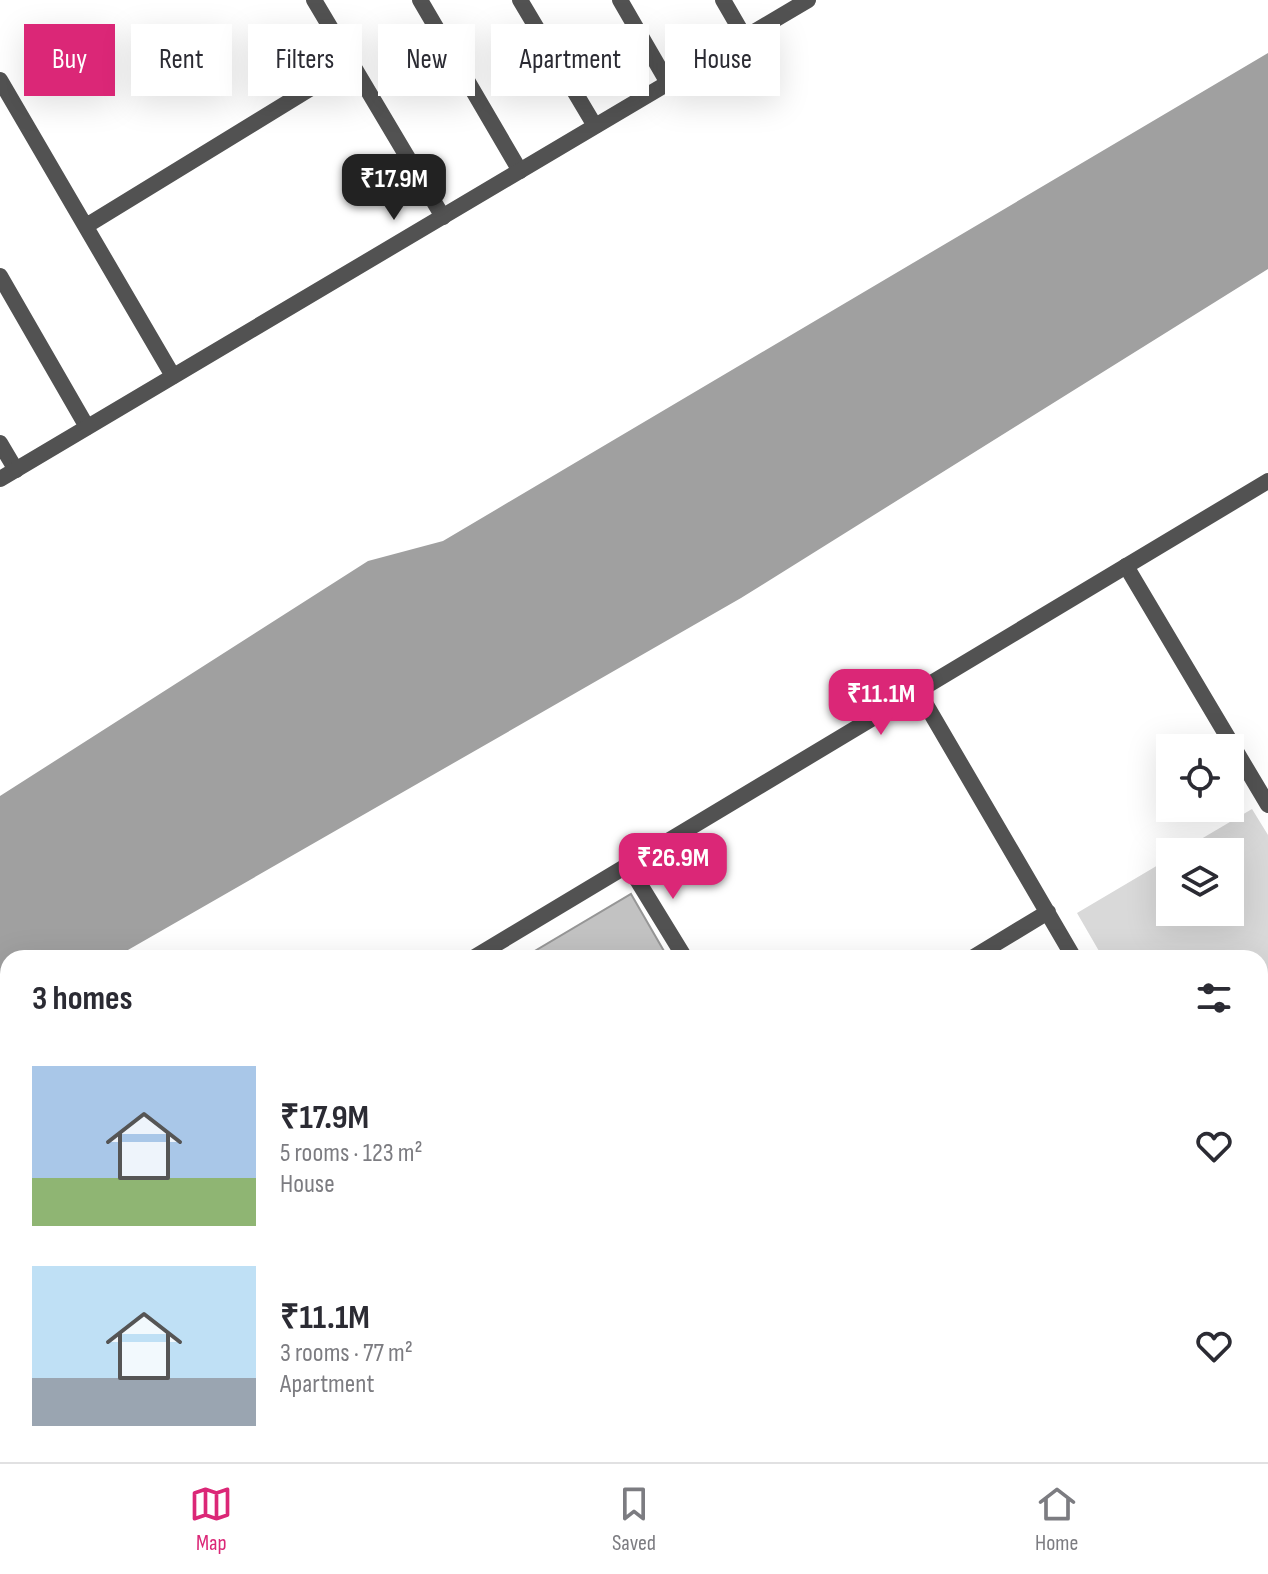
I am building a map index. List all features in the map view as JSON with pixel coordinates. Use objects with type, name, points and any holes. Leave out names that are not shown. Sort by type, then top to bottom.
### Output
[{"type":"street","points":[[314,0],[328,24]]},
{"type":"street","points":[[420,0],[520,171]]},
{"type":"street","points":[[520,0],[595,126]]},
{"type":"street","points":[[620,0],[665,78]]},
{"type":"street","points":[[723,0],[737,24]]},
{"type":"street","points":[[768,24],[808,0]]},
{"type":"street","points":[[362,80],[443,217]]},
{"type":"street","points":[[0,479],[665,85]]},
{"type":"street","points":[[2,86],[173,376]]},
{"type":"street","points":[[86,226],[298,96]]},
{"type":"street","points":[[0,276],[87,427]]},
{"type":"street","points":[[0,443],[16,470]]},
{"type":"street","points":[[486,950],[1268,481]]},
{"type":"street","points":[[1126,566],[1268,805]]},
{"type":"street","points":[[918,691],[1069,950]]},
{"type":"street","points":[[628,865],[680,950]]},
{"type":"street","points":[[985,950],[1048,912]]},
{"type":"shaded area","points":[[1268,53],[1268,269],[741,598],[128,950],[0,950],[0,796],[368,561],[443,541]]},
{"type":"shaded area","points":[[1252,809],[1268,835],[1268,950],[1098,950],[1077,913],[1156,866],[1156,926],[1244,926],[1244,838],[1203,838],[1230,822],[1244,822],[1244,814]]},
{"type":"building","points":[[631,894],[663,950],[536,950]]}]
